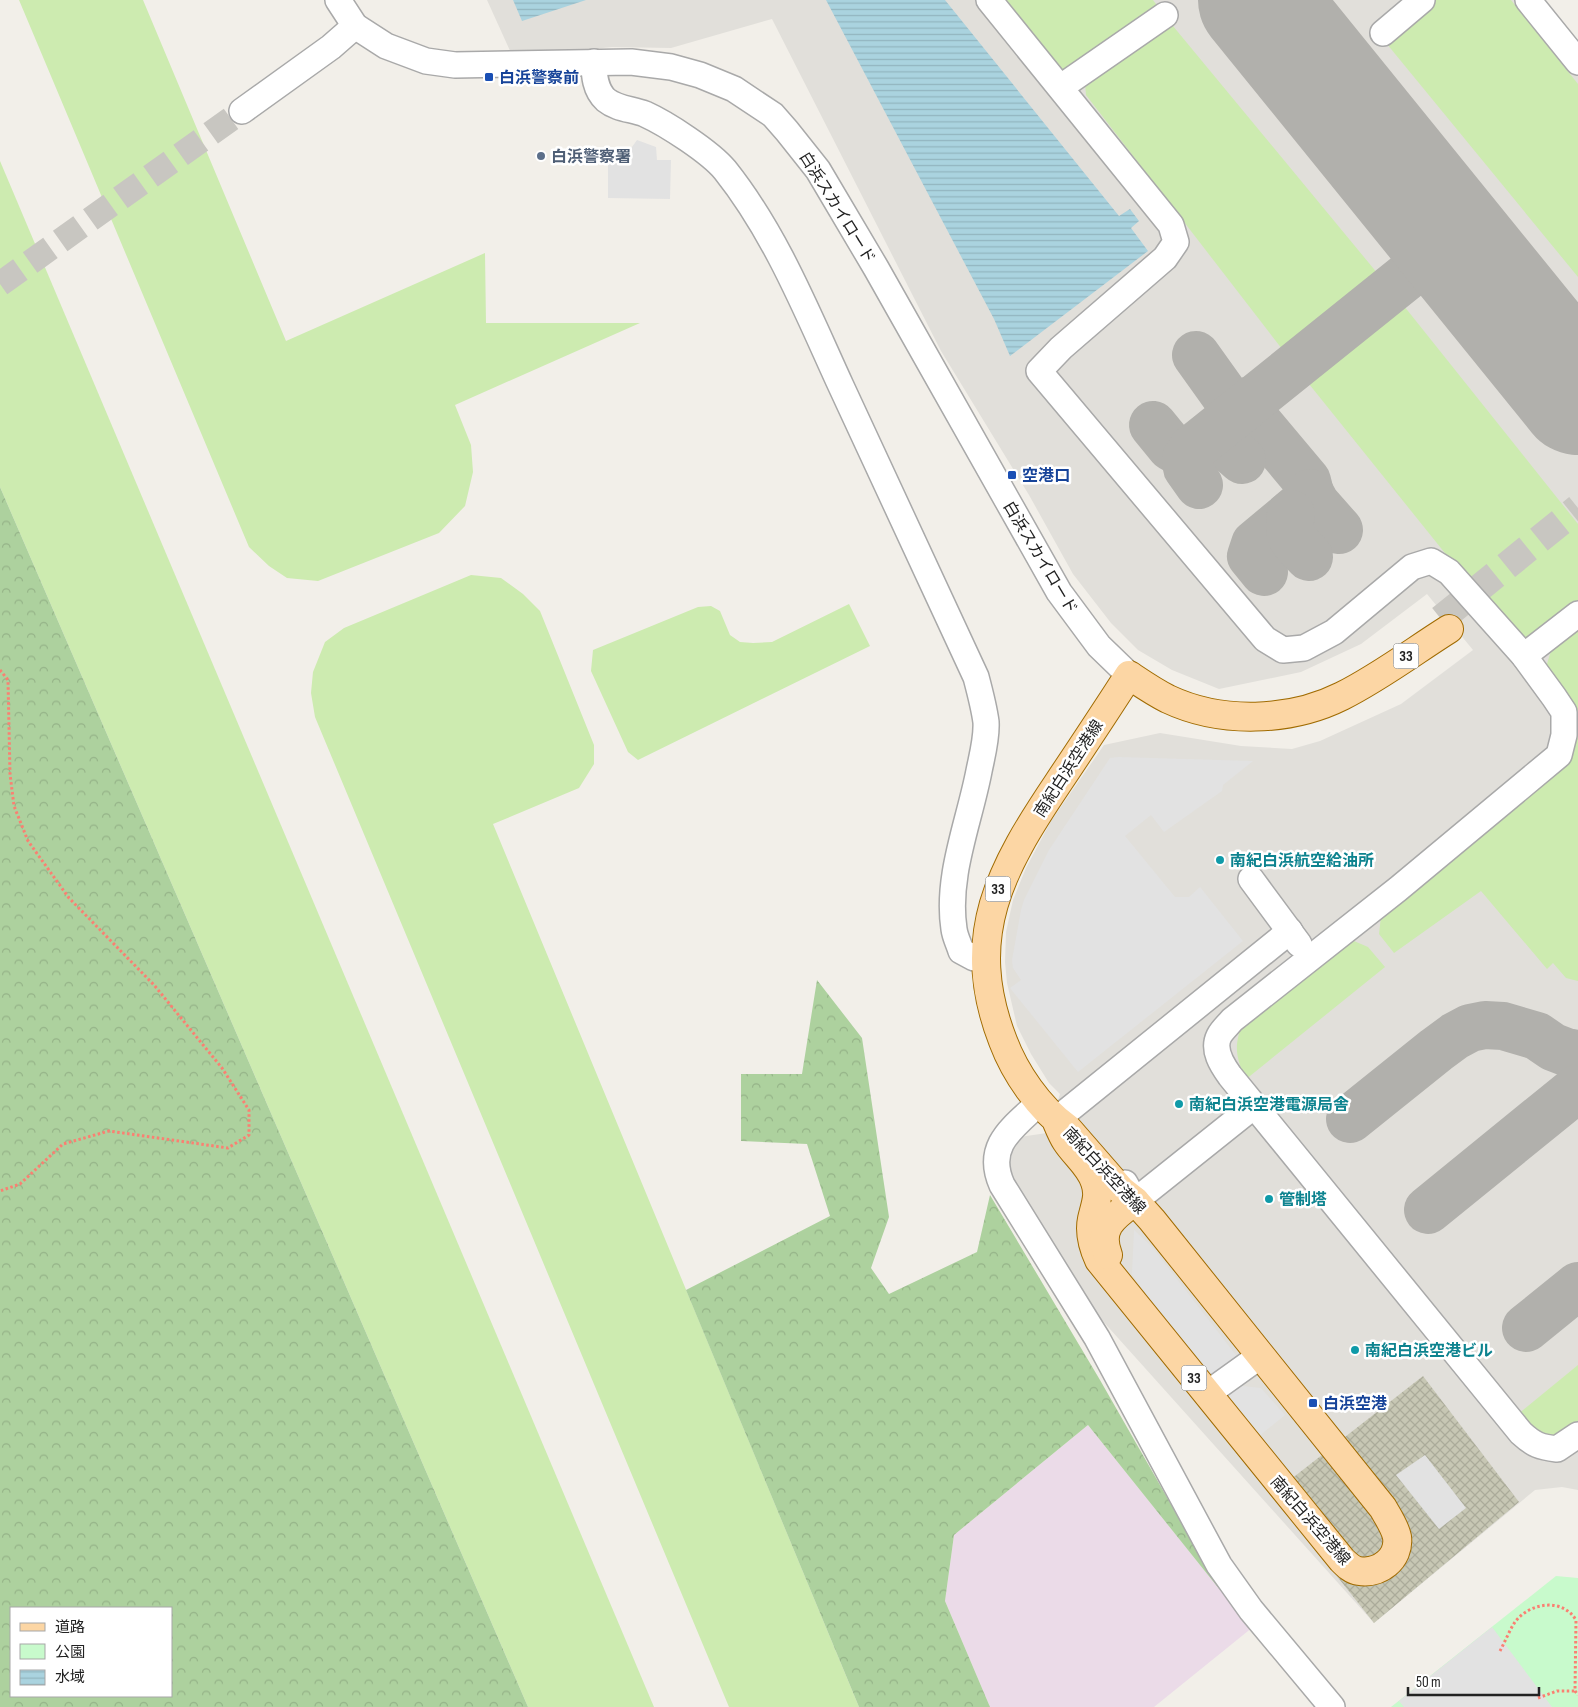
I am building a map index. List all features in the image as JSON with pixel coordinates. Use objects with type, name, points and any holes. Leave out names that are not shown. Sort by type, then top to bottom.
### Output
[{"type":"main road","name":"33","points":[[1129,674],[1169,700],[1190,707],[1217,713],[1245,716],[1270,716],[1297,712],[1335,699],[1363,684],[1445,624]]},
{"type":"main road","name":"南紀白浜空港線","points":[[1048,1111],[1068,1128],[1121,1190],[1135,1200],[1383,1508],[1397,1537],[1394,1554],[1391,1560],[1384,1566],[1371,1570],[1358,1570],[1342,1560],[1099,1260],[1091,1231],[1098,1195],[1095,1181],[1007,1051],[997,1026],[988,984],[986,957],[987,934],[997,891],[1007,866],[1034,820],[1129,674]]},
{"type":"main road","points":[[1128,1297],[1106,1249],[1105,1232],[1110,1221],[1135,1200]]},
{"type":"street","name":"白浜スカイロード","points":[[338,0],[355,26],[386,46],[426,61],[455,65],[631,62],[671,67],[700,75],[734,89],[773,115],[818,170],[876,268],[1059,592],[1099,646],[1129,674]]},
{"type":"street","points":[[989,0],[1171,225],[1176,242],[1165,258],[1061,348],[1039,371],[1265,640],[1282,650],[1304,648],[1334,632],[1412,567],[1431,561],[1449,572],[1524,656],[1564,712],[1564,735],[1559,755],[1398,889],[1232,1020],[1218,1036],[1217,1045],[1220,1062],[1254,1106],[1521,1433],[1532,1443],[1557,1449],[1578,1435]]},
{"type":"street","points":[[1383,33],[1422,0]]},
{"type":"street","points":[[1528,0],[1578,62]]},
{"type":"street","points":[[1061,87],[1165,15]]},
{"type":"street","points":[[242,111],[331,47],[355,26]]},
{"type":"street","points":[[594,62],[594,77],[598,88],[606,100],[617,106],[645,114],[674,129],[697,146],[724,168],[755,211],[794,283],[976,678],[983,700],[986,724],[982,756],[953,888],[952,908],[954,931],[961,951],[974,958],[986,957]]},
{"type":"street","points":[[1524,656],[1578,614]]},
{"type":"street","points":[[1252,879],[1310,958]]},
{"type":"street","points":[[1290,932],[1079,1102],[1048,1111],[1005,1135],[1000,1143],[996,1169],[1002,1185],[1096,1338],[1218,1565],[1250,1610],[1332,1707]]},
{"type":"street","points":[[1079,1102],[1079,1119],[1084,1128],[1128,1187],[1135,1200],[1254,1106]]},
{"type":"street","points":[[1207,1394],[1260,1356]]},
{"type":"path","points":[[0,670],[8,680],[10,774],[14,806],[28,841],[69,898],[154,985],[222,1068],[249,1110],[249,1135],[228,1148],[109,1131],[63,1144],[20,1184],[0,1191]]},
{"type":"path","points":[[1500,1651],[1520,1617],[1538,1607],[1559,1606],[1566,1608],[1576,1620],[1575,1691],[1578,1695]]},
{"type":"path","points":[[1538,1698],[1557,1691],[1575,1691]]},
{"type":"shaded area","points":[[487,0],[1545,0],[1578,41],[1578,1490],[1562,1487],[1535,1490],[1374,1623],[1083,1299],[1003,1168],[1013,1138],[1047,1133],[1060,1094],[1049,1083],[1017,1026],[1007,983],[1005,962],[1006,932],[1013,900],[1026,868],[1051,821],[1104,745],[1160,733],[1241,746],[1292,749],[1320,741],[1401,704],[1473,650],[1427,594],[1361,644],[1301,672],[1219,689],[1172,670],[1138,650],[1111,623],[1073,574],[1029,495],[941,351],[772,19],[671,48],[612,47],[563,52],[511,53]]},
{"type":"shaded area","points":[[637,140],[656,147],[657,160],[671,160],[670,199],[608,198],[608,154],[627,154]]},
{"type":"shaded area","points":[[1110,758],[1253,761],[1223,785],[1222,791],[1164,832],[1151,815],[1125,836],[1175,897],[1189,897],[1200,887],[1243,941],[1078,1072],[1010,988],[1021,980],[1013,968],[1012,960],[1024,900],[1049,850]]},
{"type":"shaded area","points":[[1134,1230],[1152,1247],[1249,1372],[1238,1381],[1243,1386],[1261,1388],[1285,1415],[1258,1437],[1158,1312],[1132,1274]]},
{"type":"shaded area","points":[[1423,1376],[1519,1502],[1374,1623],[1272,1494]]},
{"type":"shaded area","points":[[1088,1425],[1229,1601],[1253,1627],[1154,1707],[990,1707],[945,1601],[954,1535]]},
{"type":"shaded area","points":[[1425,1455],[1466,1508],[1439,1529],[1396,1475]]},
{"type":"shaded area","points":[[1492,1627],[1552,1707],[1404,1707],[1399,1701]]},
{"type":"green space","points":[[19,0],[143,0],[286,341],[485,253],[486,323],[640,323],[455,405],[471,445],[473,472],[465,506],[439,533],[318,581],[287,578],[269,566],[249,547]]},
{"type":"green space","points":[[1002,0],[1153,0],[1159,8],[1065,71],[1056,66]]},
{"type":"green space","points":[[1429,0],[1511,0],[1578,84],[1578,277],[1382,38]]},
{"type":"green space","points":[[1168,20],[1378,274],[1282,349],[1086,95],[1085,83]]},
{"type":"green space","points":[[0,161],[654,1707],[528,1707],[0,487]]},
{"type":"green space","points":[[1404,306],[1578,524],[1578,605],[1537,637],[1523,639],[1510,634],[1305,379]]},
{"type":"green space","points":[[0,487],[528,1707],[0,1707]]},
{"type":"green space","points":[[471,575],[501,578],[523,594],[540,611],[594,745],[594,764],[579,788],[493,824],[859,1707],[729,1707],[315,717],[311,693],[313,672],[325,642],[344,628]]},
{"type":"green space","points":[[849,604],[870,646],[638,760],[628,752],[591,671],[593,650],[698,607],[711,606],[720,611],[730,635],[740,642],[753,643],[772,642]]},
{"type":"green space","points":[[1578,623],[1578,981],[1566,978],[1553,963],[1547,969],[1481,891],[1394,953],[1379,934],[1381,916],[1569,760],[1575,743],[1574,705],[1546,667],[1554,641]]},
{"type":"green space","points":[[1354,941],[1368,947],[1385,967],[1245,1080],[1237,1052],[1242,1025],[1342,948]]},
{"type":"green space","points":[[817,980],[862,1038],[889,1217],[871,1268],[889,1294],[977,1252],[990,1195],[1100,1380],[1220,1590],[1088,1425],[954,1535],[945,1601],[990,1707],[859,1707],[686,1290],[830,1216],[807,1144],[741,1141],[741,1074],[802,1074]]},
{"type":"green space","points":[[1578,1365],[1578,1421],[1556,1439],[1547,1439],[1517,1415]]},
{"type":"green space","points":[[1556,1576],[1578,1578],[1578,1707],[1391,1707]]},
{"type":"water","points":[[513,0],[586,0],[522,21]]},
{"type":"water","points":[[826,0],[945,0],[1119,216],[1130,209],[1139,221],[1131,228],[1148,251],[1010,356],[994,319]]},
{"type":"taxiway","points":[[1199,485],[1187,468],[1186,458],[1192,449],[1452,240]]},
{"type":"taxiway","points":[[1196,355],[1226,397],[1240,403],[1255,399]]},
{"type":"taxiway","points":[[1255,399],[1251,410],[1255,419],[1307,481],[1310,493],[1305,502],[1255,544],[1251,556],[1264,572]]},
{"type":"taxiway","points":[[1226,423],[1223,436],[1224,441],[1228,448],[1242,460]]},
{"type":"taxiway","points":[[1153,425],[1171,447],[1180,452],[1192,449]]},
{"type":"taxiway","points":[[1310,493],[1316,504],[1339,530]]},
{"type":"taxiway","points":[[1291,514],[1291,534],[1299,547],[1309,557]]},
{"type":"taxiway","points":[[1350,1119],[1436,1050],[1470,1028],[1485,1025],[1503,1026],[1537,1036],[1553,1047],[1578,1054]]},
{"type":"taxiway","points":[[1428,1210],[1578,1088]]},
{"type":"taxiway","points":[[1526,1328],[1578,1286]]},
{"type":"runway","points":[[1257,0],[1578,396]]},
{"type":"tunnel","points":[[0,284],[242,111]]},
{"type":"tunnel","points":[[1441,619],[1578,508]]},
{"type":"place","name":"白浜警察前","points":[[489,77]]},
{"type":"place","name":"白浜警察署","points":[[541,156]]},
{"type":"place","name":"空港口","points":[[1012,475]]},
{"type":"place","name":"南紀白浜航空給油所","points":[[1220,860]]},
{"type":"place","name":"南紀白浜空港電源局舎","points":[[1179,1104]]},
{"type":"place","name":"管制塔","points":[[1269,1199]]},
{"type":"place","name":"南紀白浜空港ビル","points":[[1355,1350]]},
{"type":"place","name":"白浜空港","points":[[1313,1403]]}]
